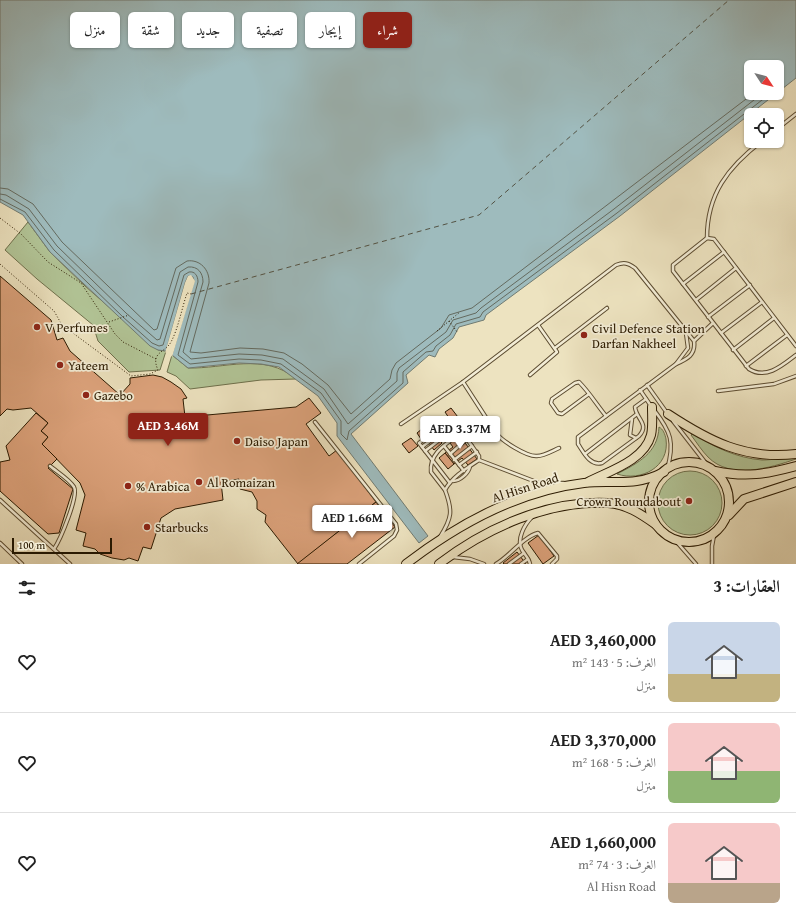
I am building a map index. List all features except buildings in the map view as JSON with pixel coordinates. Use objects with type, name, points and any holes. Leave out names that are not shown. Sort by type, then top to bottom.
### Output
[{"type":"main road","points":[[584,483],[631,460],[646,447],[651,436],[652,407]]},
{"type":"main road","points":[[668,414],[712,441],[735,450],[759,454],[796,454]]},
{"type":"main road","points":[[655,524],[650,512],[649,500],[652,487],[665,471],[678,464],[688,462],[734,476],[754,476],[796,466]]},
{"type":"main road","points":[[711,468],[723,480],[728,492],[730,505],[727,518]]},
{"type":"main road","name":"Al Hisn Road","points":[[406,564],[437,540],[464,524],[514,501],[558,488],[584,483],[641,482],[665,471]]},
{"type":"main road","points":[[439,564],[481,537],[537,512],[570,505],[609,503],[631,509],[655,524],[664,534],[675,540],[688,543],[701,541],[714,535],[744,499],[796,482]]},
{"type":"lane","points":[[784,123],[796,114]]},
{"type":"lane","points":[[754,148],[738,161],[720,186],[709,216],[707,238],[673,265],[673,271],[746,366],[756,372],[769,372],[783,366],[796,355]]},
{"type":"lane","points":[[707,238],[714,239],[796,346]]},
{"type":"lane","points":[[683,284],[724,252]]},
{"type":"lane","points":[[401,424],[463,382],[616,265],[626,263],[635,268],[694,341],[694,351],[691,356],[676,364],[646,385],[577,439],[578,444],[593,463],[602,463],[641,433],[644,426],[635,407],[646,398]]},
{"type":"lane","points":[[696,300],[736,268]]},
{"type":"lane","points":[[708,317],[750,286]]},
{"type":"lane","points":[[721,334],[762,302]]},
{"type":"lane","points":[[555,348],[607,308]]},
{"type":"lane","points":[[734,350],[774,318]]},
{"type":"lane","points":[[694,341],[713,323]]},
{"type":"lane","points":[[530,375],[556,354],[555,348],[538,325]]},
{"type":"lane","points":[[676,364],[688,348],[685,331]]},
{"type":"lane","points":[[746,366],[787,335]]},
{"type":"lane","points":[[718,391],[774,384],[796,376]]},
{"type":"lane","points":[[463,382],[502,440],[527,454],[536,457],[559,448]]},
{"type":"lane","points":[[589,394],[562,414],[558,413],[551,403],[552,399],[576,382],[580,383],[589,394],[606,416]]},
{"type":"lane","points":[[646,385],[711,468]]},
{"type":"lane","points":[[640,390],[666,426],[671,439],[672,449],[665,471]]},
{"type":"lane","points":[[585,454],[637,414]]},
{"type":"lane","points":[[632,418],[630,435],[636,438]]},
{"type":"lane","points":[[315,422],[396,524],[397,530],[394,536],[359,564]]},
{"type":"lane","points":[[451,431],[444,426],[438,428],[420,442],[425,451],[451,482]]},
{"type":"lane","points":[[425,451],[451,431],[456,430],[462,432],[476,452],[479,460],[539,483],[584,483]]},
{"type":"lane","points":[[437,540],[447,526],[451,514],[450,503],[445,490],[431,472],[432,459],[435,454],[462,432]]},
{"type":"lane","points":[[450,454],[467,439]]},
{"type":"lane","points":[[444,446],[464,471]]},
{"type":"lane","points":[[454,460],[472,446]]},
{"type":"lane","points":[[459,466],[476,452]]},
{"type":"lane","points":[[445,490],[451,482],[479,460]]},
{"type":"lane","points":[[50,466],[73,485],[75,492],[62,534],[54,549]]},
{"type":"lane","points":[[451,482],[459,479],[468,472],[470,466]]},
{"type":"lane","points":[[0,500],[70,564]]},
{"type":"lane","points":[[530,564],[520,543],[522,531],[528,521],[537,512]]},
{"type":"lane","points":[[496,564],[514,551],[520,543],[535,534],[540,534],[557,556],[557,559],[552,564]]},
{"type":"lane","points":[[712,564],[712,546],[714,535]]},
{"type":"lane","points":[[675,540],[696,564]]},
{"type":"lane","points":[[0,543],[22,564]]},
{"type":"lane","points":[[509,564],[524,553]]},
{"type":"lane","points":[[449,557],[470,559],[484,564]]},
{"type":"lane","points":[[521,564],[528,559]]},
{"type":"path","points":[[0,218],[21,234],[43,258],[81,283],[109,322],[115,334],[123,342],[156,359]]},
{"type":"path","points":[[0,264],[54,311],[62,325],[131,376],[150,374],[158,370],[156,359],[159,352],[171,342],[187,293],[191,294]]},
{"type":"path","points":[[438,331],[460,312]]},
{"type":"path","points":[[109,322],[129,314]]},
{"type":"path","points":[[449,321],[458,333]]},
{"type":"green space","points":[[28,222],[50,252],[85,286],[158,350],[166,351],[160,370],[129,372],[98,341],[93,325],[37,279],[5,250]]},
{"type":"green space","points":[[172,355],[188,368],[258,364],[271,366],[284,371],[296,379],[261,380],[190,389],[176,376],[167,372]]},
{"type":"green space","points":[[659,427],[663,430],[665,435],[666,449],[659,464],[644,474],[626,476],[617,474],[646,456],[655,444]]},
{"type":"green space","points":[[693,433],[717,447],[743,457],[762,460],[788,458],[796,459],[774,466],[750,470],[727,468],[717,464],[708,457],[691,435]]},
{"type":"green space","points":[[690,471],[708,477],[716,485],[722,503],[716,521],[708,529],[690,535],[672,529],[664,521],[658,503],[664,485],[672,477]]},
{"type":"water","points":[[0,0],[796,0],[796,78],[784,87],[784,60],[744,60],[744,100],[768,100],[758,108],[744,108],[744,119],[620,216],[486,315],[484,320],[459,327],[453,338],[439,349],[435,357],[429,355],[406,375],[408,383],[351,434],[428,536],[419,543],[337,436],[337,423],[318,396],[279,367],[239,363],[188,368],[172,355],[194,281],[193,277],[188,276],[185,283],[166,351],[158,350],[150,346],[50,252],[23,215],[0,202]]},
{"type":"pier","points":[[191,275],[195,281],[172,357],[170,354],[192,281],[191,278],[168,351],[165,353],[185,283],[188,276]]},
{"type":"ferry route","points":[[191,294],[479,215],[729,0]]},
{"type":"place","name":"V Perfumes","points":[[37,327]]},
{"type":"place","name":"Civil Defence Station Darfan Nakheel","points":[[584,335]]},
{"type":"place","name":"Yateem","points":[[60,365]]},
{"type":"place","name":"Gazebo","points":[[86,395]]},
{"type":"place","name":"Daiso Japan","points":[[237,441]]},
{"type":"place","name":"Al Romaizan","points":[[199,482]]},
{"type":"place","name":"% Arabica","points":[[128,486]]},
{"type":"place","name":"Crown Roundabout","points":[[689,501]]},
{"type":"place","name":"Starbucks","points":[[147,527]]}]
